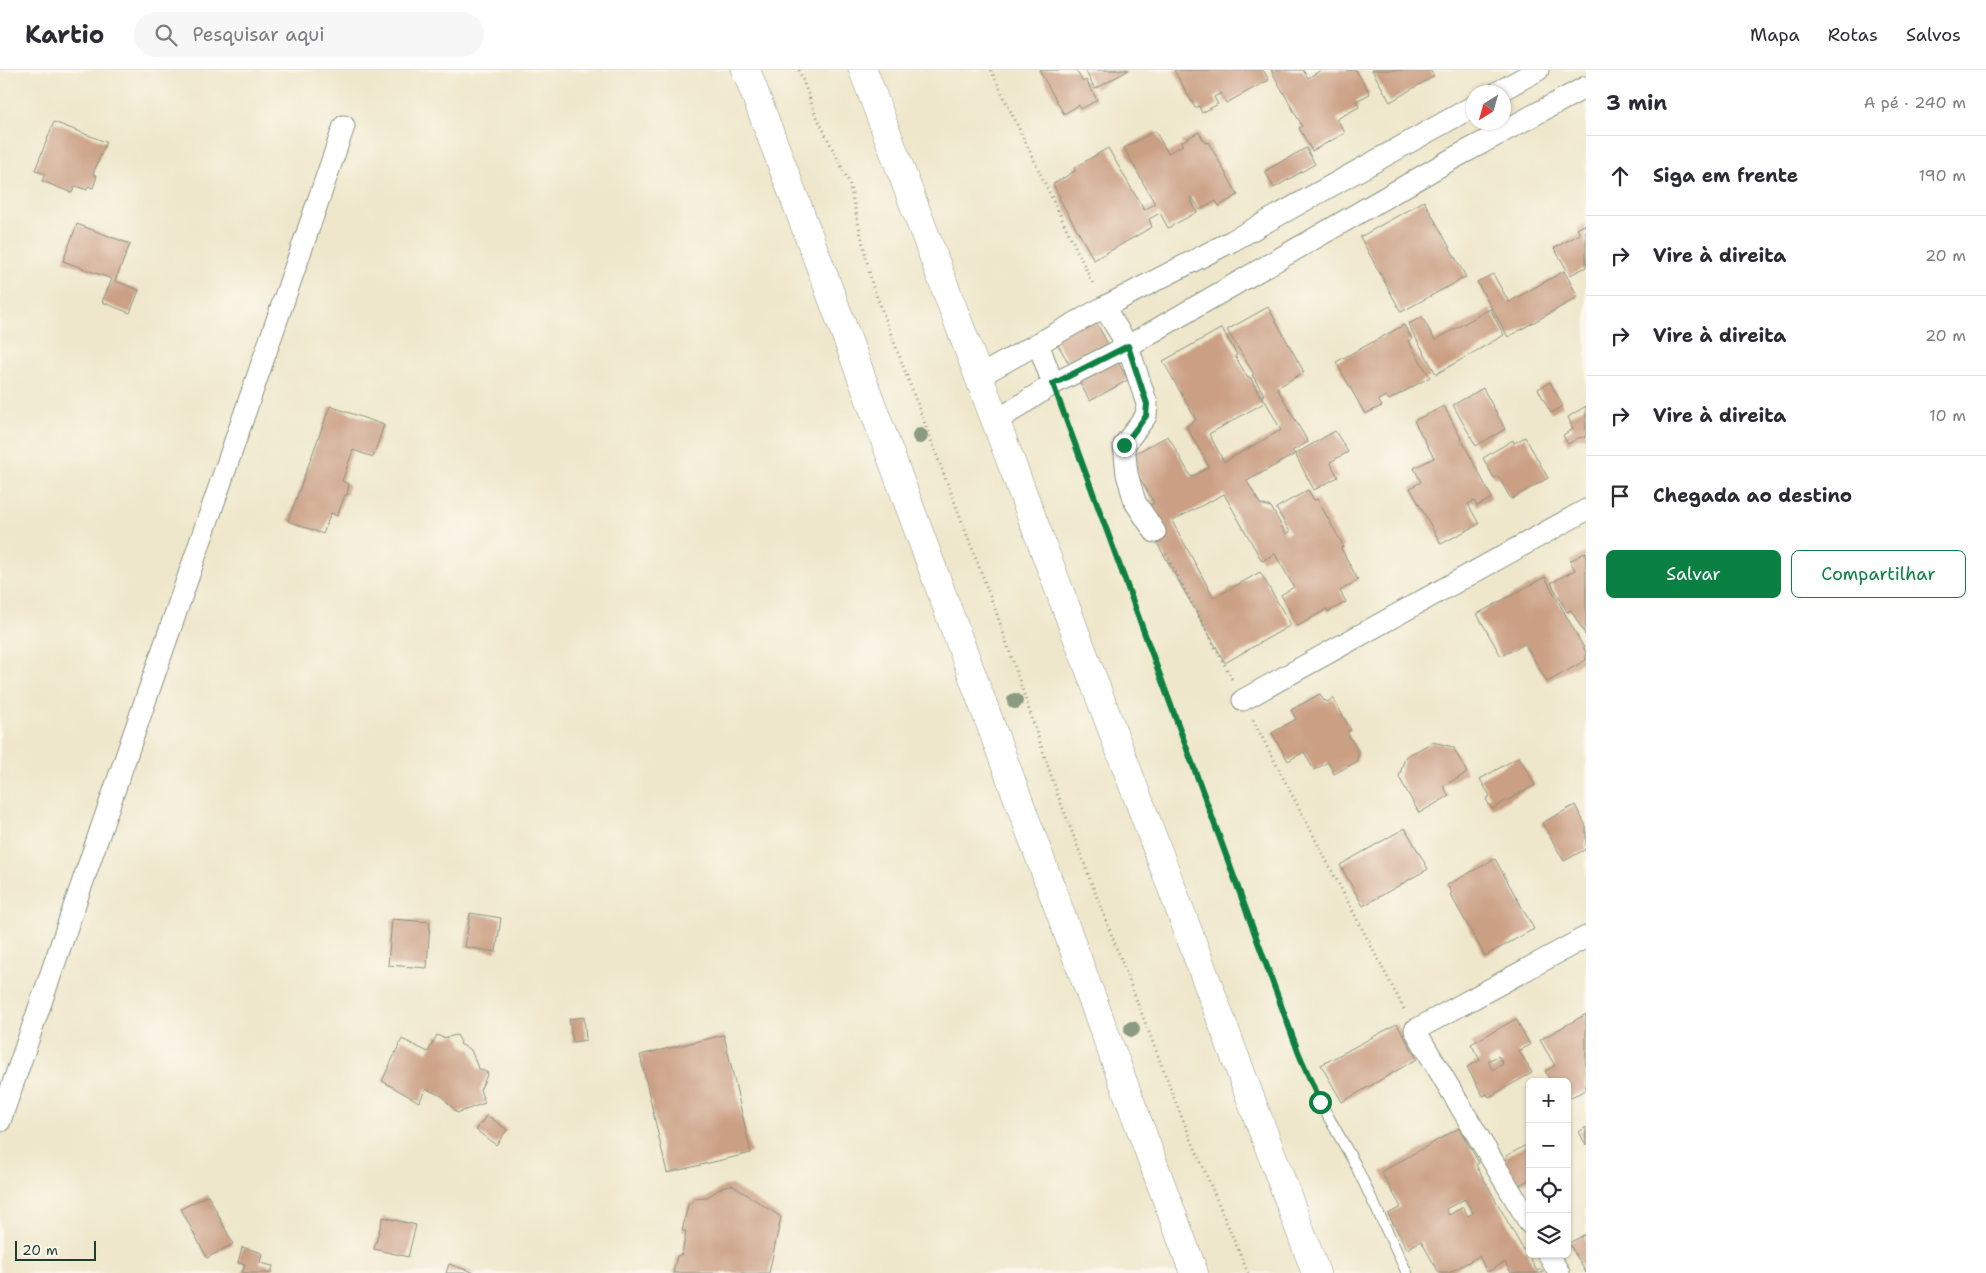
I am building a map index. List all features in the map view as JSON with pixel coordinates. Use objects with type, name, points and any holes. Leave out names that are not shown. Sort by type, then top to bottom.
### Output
[{"type":"main road","points":[[746,70],[1194,1273]]},
{"type":"main road","points":[[863,70],[998,420],[1316,1273]]},
{"type":"street","points":[[1511,85],[1538,70]]},
{"type":"street","points":[[998,420],[1053,384],[1128,346],[1452,159],[1586,87]]},
{"type":"street","points":[[981,375],[1104,307],[1232,241],[1466,110]]},
{"type":"street","points":[[0,1121],[344,126]]},
{"type":"street","points":[[1104,307],[1128,346],[1147,404],[1146,416],[1124,445],[1127,474],[1135,502],[1154,532]]},
{"type":"street","points":[[1038,343],[1053,384]]},
{"type":"street","points":[[1243,700],[1586,510]]},
{"type":"street","points":[[1526,1217],[1415,1030],[1586,937]]},
{"type":"street","points":[[1550,1258],[1559,1273]]},
{"type":"lane","points":[[1320,1102],[1355,1164],[1407,1273]]},
{"type":"path","points":[[799,70],[814,114],[849,182],[872,284],[998,617],[1057,794],[1180,1113],[1248,1273]]},
{"type":"path","points":[[991,70],[1104,307]]},
{"type":"path","points":[[1053,384],[1296,1045],[1320,1102]]},
{"type":"path","points":[[1154,532],[1415,1030]]},
{"type":"building","points":[[1039,70],[1076,70],[1083,82],[1086,80],[1097,100],[1081,109],[1079,105],[1064,114]]},
{"type":"building","points":[[1085,70],[1129,70],[1095,89]]},
{"type":"building","points":[[1174,70],[1263,70],[1269,80],[1226,103],[1221,93],[1214,97],[1218,104],[1202,113],[1199,106],[1195,108]]},
{"type":"building","points":[[1271,70],[1303,70],[1308,78],[1321,70],[1356,70],[1370,94],[1356,101],[1359,107],[1337,119],[1345,133],[1312,151],[1299,128],[1302,126]]},
{"type":"building","points":[[1372,70],[1430,70],[1434,76],[1390,102]]},
{"type":"building","points":[[54,122],[106,142],[93,174],[97,176],[93,188],[88,186],[87,190],[75,186],[72,193],[42,181],[45,174],[35,170]]},
{"type":"building","points":[[1155,131],[1168,153],[1183,145],[1181,142],[1199,132],[1205,143],[1208,142],[1238,195],[1219,206],[1216,201],[1200,210],[1192,197],[1190,198],[1197,212],[1168,228],[1160,213],[1149,219],[1152,227],[1094,260],[1053,184],[1075,171],[1074,168],[1108,148],[1144,210],[1155,204],[1124,148]]},
{"type":"building","points":[[1306,148],[1315,164],[1274,188],[1265,171]]},
{"type":"building","points":[[1424,201],[1466,277],[1401,312],[1360,237]]},
{"type":"building","points":[[77,224],[130,244],[115,281],[139,290],[130,313],[102,302],[112,279],[63,261]]},
{"type":"building","points":[[1586,224],[1586,267],[1570,275],[1554,248],[1580,234],[1577,229]]},
{"type":"building","points":[[1564,271],[1578,297],[1508,337],[1477,282],[1493,274],[1509,302]]},
{"type":"building","points":[[1087,306],[1128,380],[1090,401],[1048,327]]},
{"type":"building","points":[[1268,307],[1304,372],[1277,388],[1308,442],[1292,451],[1295,454],[1247,481],[1260,504],[1271,507],[1286,534],[1290,532],[1276,508],[1308,490],[1314,500],[1317,499],[1344,547],[1341,548],[1358,580],[1340,591],[1346,602],[1328,612],[1327,609],[1298,626],[1281,595],[1294,587],[1275,554],[1262,561],[1224,494],[1172,521],[1214,598],[1260,572],[1291,625],[1225,663],[1139,511],[1154,503],[1128,457],[1168,436],[1191,477],[1209,467],[1186,426],[1196,420],[1163,361],[1222,328],[1237,355],[1235,356],[1248,378],[1250,377],[1264,403],[1209,434],[1224,462],[1281,430],[1262,395],[1264,394],[1252,375],[1254,374],[1227,330]]},
{"type":"building","points":[[1490,309],[1504,335],[1436,374],[1408,324],[1422,317],[1435,340]]},
{"type":"building","points":[[1404,325],[1412,339],[1408,341],[1430,377],[1389,400],[1386,396],[1378,400],[1382,406],[1365,414],[1336,362]]},
{"type":"building","points":[[1550,382],[1563,406],[1551,413],[1538,389]]},
{"type":"building","points":[[1483,388],[1505,429],[1476,446],[1453,405]]},
{"type":"building","points":[[330,406],[384,425],[373,457],[353,450],[342,481],[349,484],[347,495],[345,495],[337,516],[331,513],[323,534],[288,521]]},
{"type":"building","points":[[1444,406],[1492,498],[1477,506],[1474,501],[1468,504],[1479,524],[1441,544],[1410,488],[1421,482],[1414,468],[1434,458],[1414,421]]},
{"type":"building","points":[[1586,406],[1586,437],[1578,438],[1568,444],[1563,435],[1573,429],[1568,417]]},
{"type":"building","points":[[1335,431],[1348,452],[1330,462],[1338,477],[1314,490],[1295,454]]},
{"type":"building","points":[[1525,437],[1548,478],[1511,499],[1498,476],[1494,478],[1483,458],[1513,440],[1514,443]]},
{"type":"building","points":[[1586,552],[1586,636],[1571,610],[1567,612],[1551,583],[1575,570],[1570,561]]},
{"type":"building","points":[[1545,577],[1586,652],[1586,660],[1547,682],[1525,644],[1501,656],[1477,614]]},
{"type":"building","points":[[1320,694],[1324,701],[1327,702],[1333,698],[1351,730],[1347,732],[1359,753],[1356,762],[1334,774],[1328,762],[1314,770],[1304,752],[1288,761],[1272,733],[1296,719],[1291,710]]},
{"type":"building","points":[[1433,742],[1453,747],[1467,773],[1443,786],[1449,796],[1419,813],[1399,777],[1405,757]]},
{"type":"building","points":[[1519,757],[1535,785],[1492,809],[1486,799],[1490,796],[1480,779]]},
{"type":"building","points":[[1575,805],[1586,826],[1586,849],[1564,861],[1542,823]]},
{"type":"building","points":[[1405,828],[1428,869],[1363,906],[1340,865]]},
{"type":"building","points":[[1495,859],[1534,929],[1485,956],[1450,894],[1452,893],[1447,885]]},
{"type":"building","points":[[470,913],[501,918],[496,952],[465,947]]},
{"type":"building","points":[[392,919],[430,922],[427,968],[388,965]]},
{"type":"building","points":[[1586,1014],[1586,1090],[1571,1097],[1571,1078],[1549,1078],[1545,1071],[1555,1066],[1540,1040]]},
{"type":"building","points":[[584,1017],[586,1040],[573,1042],[569,1019]]},
{"type":"building","points":[[1516,1019],[1530,1045],[1519,1051],[1532,1073],[1489,1097],[1487,1094],[1483,1096],[1467,1067],[1480,1060],[1471,1044]],"holes":[[[1498,1056],[1503,1064],[1492,1070],[1488,1061]]]},
{"type":"building","points":[[1397,1024],[1417,1059],[1342,1102],[1321,1065]]},
{"type":"building","points":[[437,1035],[443,1038],[457,1035],[461,1042],[460,1044],[471,1050],[478,1068],[488,1073],[480,1090],[485,1103],[457,1113],[442,1096],[426,1089],[419,1102],[382,1081],[402,1039],[428,1052]]},
{"type":"building","points":[[724,1035],[751,1153],[667,1173],[640,1055]]},
{"type":"building","points":[[487,1115],[507,1130],[496,1145],[476,1130]]},
{"type":"building","points":[[1586,1127],[1586,1145],[1579,1132]]},
{"type":"building","points":[[1459,1128],[1479,1163],[1476,1165],[1524,1251],[1526,1251],[1526,1258],[1530,1258],[1537,1271],[1541,1269],[1543,1273],[1511,1273],[1505,1262],[1487,1272],[1479,1256],[1449,1273],[1439,1273],[1421,1241],[1407,1249],[1388,1214],[1401,1207],[1381,1172]],"holes":[[[1465,1199],[1473,1213],[1468,1216],[1463,1207],[1449,1215],[1446,1209]]]},
{"type":"building","points":[[1526,1145],[1526,1181],[1516,1187],[1502,1162],[1506,1159],[1506,1156]]},
{"type":"building","points":[[732,1185],[781,1217],[769,1273],[673,1273],[677,1256],[682,1254],[686,1231],[682,1231],[688,1205],[695,1199],[706,1198],[724,1186]]},
{"type":"building","points":[[208,1195],[233,1244],[207,1258],[181,1209]]},
{"type":"building","points":[[383,1217],[416,1225],[408,1257],[374,1249]]},
{"type":"building","points":[[1586,1234],[1586,1273],[1571,1247],[1571,1242]]},
{"type":"building","points":[[242,1247],[262,1253],[260,1263],[273,1266],[271,1273],[242,1273],[245,1264],[238,1263]]},
{"type":"building","points":[[449,1264],[475,1273],[446,1273]]},
{"type":"route","points":[[1124,445],[1146,416],[1147,404],[1128,346],[1053,384],[1299,1054],[1320,1102]]}]
